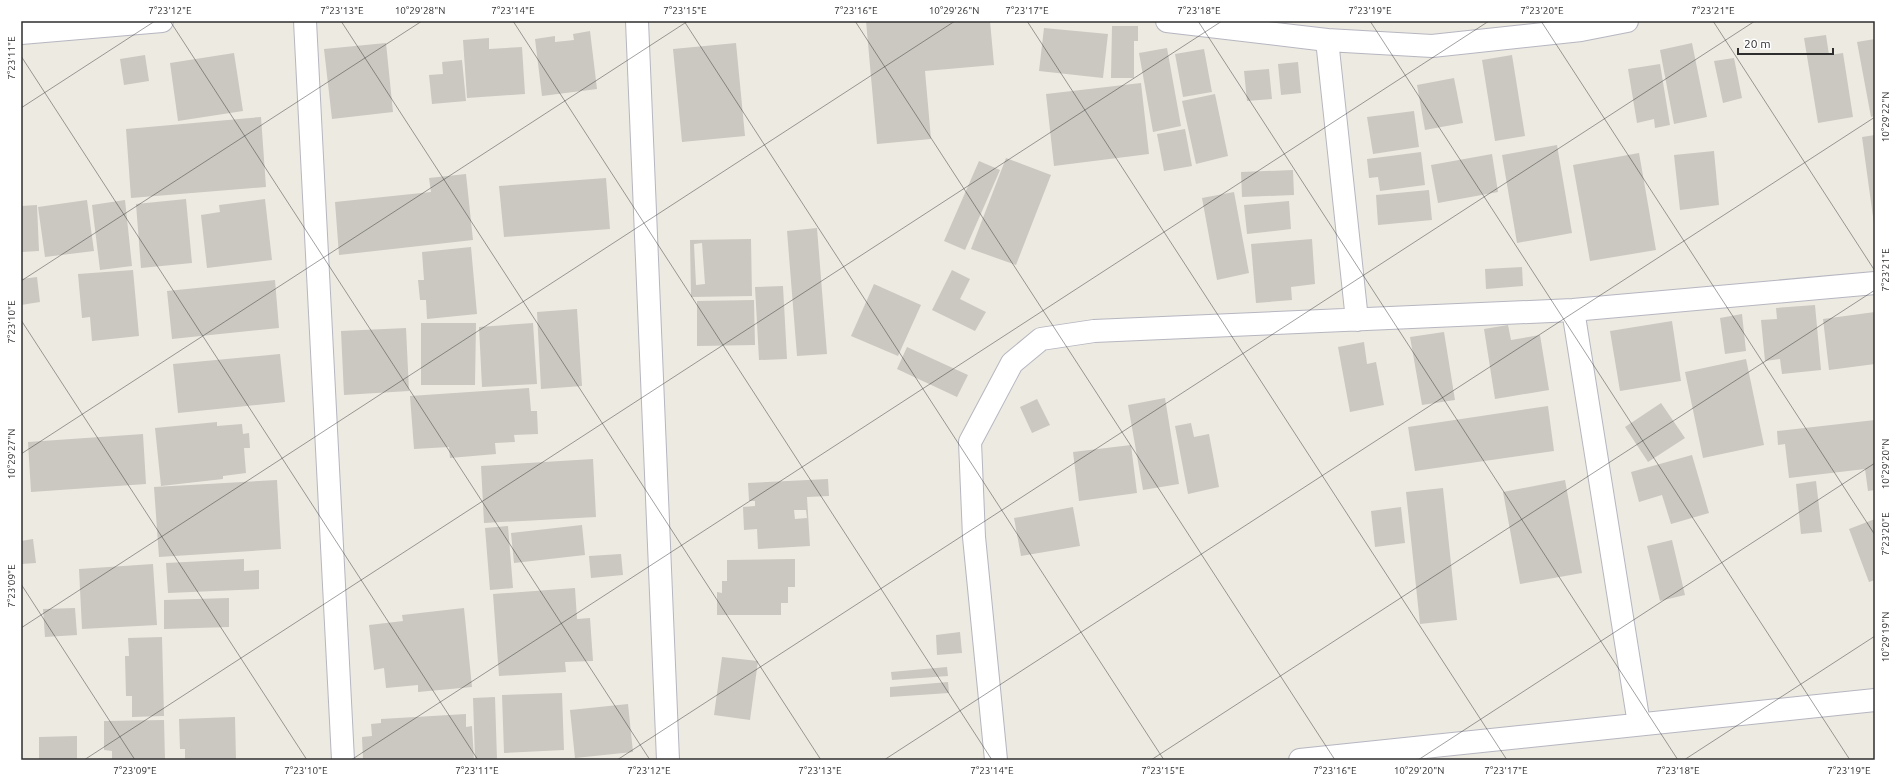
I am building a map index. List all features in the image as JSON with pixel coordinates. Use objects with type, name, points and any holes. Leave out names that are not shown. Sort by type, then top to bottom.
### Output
[{"type":"street","points":[[21,33],[162,21]]},
{"type":"street","points":[[305,21],[343,760]]},
{"type":"street","points":[[637,21],[668,760]]},
{"type":"street","points":[[1168,21],[1326,40],[1432,46],[1581,30],[1627,21]]},
{"type":"street","points":[[1326,40],[1357,320]]},
{"type":"street","points":[[996,760],[974,538],[970,442],[1012,363],[1041,339],[1094,331],[1573,310],[1875,283]]},
{"type":"street","points":[[1573,310],[1639,724]]},
{"type":"street","points":[[1300,760],[1433,753],[1639,724],[1875,700]]},
{"type":"building","points":[[866,21],[990,21],[994,65],[925,71],[931,139],[877,144]]},
{"type":"building","points":[[1112,26],[1138,26],[1138,41],[1134,41],[1134,78],[1111,78]]},
{"type":"building","points":[[1044,28],[1108,34],[1103,78],[1039,71]]},
{"type":"building","points":[[590,31],[597,89],[542,96],[535,39],[555,36],[555,42],[574,40],[573,34]]},
{"type":"building","points":[[1826,35],[1829,55],[1843,53],[1853,117],[1818,123],[1804,38]]},
{"type":"building","points":[[489,38],[489,49],[522,47],[525,94],[467,98],[463,40]]},
{"type":"building","points":[[1875,39],[1875,116],[1871,117],[1857,42]]},
{"type":"building","points":[[386,43],[393,112],[332,119],[324,49]]},
{"type":"building","points":[[736,43],[745,136],[682,142],[673,49]]},
{"type":"building","points":[[1692,43],[1707,117],[1674,124],[1660,50]]},
{"type":"building","points":[[1167,48],[1181,126],[1153,132],[1139,53]]},
{"type":"building","points":[[1204,49],[1212,92],[1183,97],[1175,54]]},
{"type":"building","points":[[234,53],[243,111],[178,121],[170,63]]},
{"type":"building","points":[[145,55],[149,81],[124,85],[120,59]]},
{"type":"building","points":[[1512,55],[1525,136],[1495,141],[1482,60]]},
{"type":"building","points":[[1734,58],[1742,98],[1723,103],[1714,61]]},
{"type":"building","points":[[462,60],[466,101],[432,104],[429,75],[443,74],[442,62]]},
{"type":"building","points":[[1298,62],[1301,93],[1281,95],[1278,64]]},
{"type":"building","points":[[1660,64],[1670,125],[1655,128],[1654,119],[1637,123],[1628,69]]},
{"type":"building","points":[[1269,69],[1272,99],[1247,101],[1244,71]]},
{"type":"building","points":[[1454,78],[1463,123],[1425,130],[1417,85]]},
{"type":"building","points":[[1141,83],[1149,154],[1054,166],[1046,94]]},
{"type":"building","points":[[1215,94],[1228,156],[1196,164],[1182,101]]},
{"type":"building","points":[[1414,111],[1419,147],[1373,154],[1367,117]]},
{"type":"building","points":[[261,117],[266,187],[131,198],[126,129]]},
{"type":"building","points":[[1185,129],[1192,166],[1164,171],[1157,134]]},
{"type":"building","points":[[1875,135],[1875,224],[1874,224],[1862,137]]},
{"type":"building","points":[[1557,145],[1572,233],[1517,243],[1502,155]]},
{"type":"building","points":[[1714,151],[1719,205],[1680,210],[1674,155]]},
{"type":"building","points":[[1421,152],[1425,185],[1380,191],[1378,177],[1369,178],[1367,159]]},
{"type":"building","points":[[1639,153],[1656,250],[1590,261],[1573,165]]},
{"type":"building","points":[[1492,154],[1498,192],[1438,203],[1431,165]]},
{"type":"building","points":[[1006,158],[1051,175],[1016,265],[971,249]]},
{"type":"building","points":[[979,161],[1000,170],[965,250],[944,241]]},
{"type":"building","points":[[1293,170],[1294,195],[1242,197],[1241,172]]},
{"type":"building","points":[[466,174],[473,240],[339,255],[335,202],[431,192],[429,178]]},
{"type":"building","points":[[606,178],[610,229],[504,237],[499,186]]},
{"type":"building","points":[[1429,190],[1432,220],[1378,225],[1376,195]]},
{"type":"building","points":[[1234,192],[1249,273],[1217,280],[1202,198]]},
{"type":"building","points":[[186,199],[192,263],[141,268],[136,204]]},
{"type":"building","points":[[265,199],[272,260],[207,268],[201,215],[220,212],[219,205]]},
{"type":"building","points":[[87,200],[94,251],[45,257],[38,207]]},
{"type":"building","points":[[125,200],[132,266],[100,270],[92,205]]},
{"type":"building","points":[[1289,201],[1291,229],[1247,234],[1244,205]]},
{"type":"building","points":[[37,205],[39,251],[21,252],[21,206]]},
{"type":"building","points":[[817,228],[827,354],[797,356],[787,231]]},
{"type":"building","points":[[751,239],[752,296],[691,297],[690,240]],"holes":[[[702,243],[705,284],[696,285],[694,244]]]},
{"type":"building","points":[[1312,239],[1315,284],[1291,287],[1292,300],[1256,303],[1251,244]]},
{"type":"building","points":[[471,247],[477,314],[427,319],[426,300],[420,300],[418,280],[424,280],[422,252]]},
{"type":"building","points":[[1522,267],[1523,286],[1486,289],[1485,269]]},
{"type":"building","points":[[133,270],[139,336],[92,341],[90,317],[82,318],[78,274]]},
{"type":"building","points":[[952,270],[970,279],[960,299],[986,312],[975,331],[932,310]]},
{"type":"building","points":[[37,277],[40,302],[21,305],[21,279]]},
{"type":"building","points":[[275,280],[279,328],[172,339],[167,291]]},
{"type":"building","points":[[874,284],[921,305],[898,356],[851,336]]},
{"type":"building","points":[[783,286],[787,359],[759,360],[755,287]]},
{"type":"building","points":[[754,300],[755,345],[697,346],[697,301]]},
{"type":"building","points":[[1815,305],[1821,370],[1782,374],[1780,359],[1765,361],[1761,320],[1777,319],[1776,308]]},
{"type":"building","points":[[577,309],[582,386],[541,389],[537,312]]},
{"type":"building","points":[[1875,312],[1875,364],[1829,370],[1823,319]]},
{"type":"building","points":[[1742,314],[1746,351],[1725,354],[1720,318]]},
{"type":"building","points":[[1672,321],[1681,381],[1620,391],[1610,331]]},
{"type":"building","points":[[421,323],[476,323],[475,385],[421,385]]},
{"type":"building","points":[[533,323],[537,384],[482,387],[479,327]]},
{"type":"building","points":[[1508,325],[1511,340],[1540,335],[1549,390],[1495,399],[1484,329]]},
{"type":"building","points":[[406,328],[409,391],[344,395],[341,331]]},
{"type":"building","points":[[1444,332],[1455,400],[1422,405],[1410,337]]},
{"type":"building","points":[[1364,342],[1367,364],[1376,362],[1384,405],[1350,412],[1338,347]]},
{"type":"building","points":[[907,347],[968,375],[957,397],[897,369]]},
{"type":"building","points":[[280,354],[285,402],[178,413],[173,364]]},
{"type":"building","points":[[1746,359],[1764,445],[1703,458],[1685,372]]},
{"type":"building","points":[[529,388],[531,411],[537,411],[538,434],[514,435],[515,442],[495,443],[496,454],[450,458],[449,447],[414,449],[410,396]]},
{"type":"building","points":[[1165,398],[1179,484],[1143,490],[1128,405]]},
{"type":"building","points":[[1037,399],[1050,425],[1032,433],[1020,407]]},
{"type":"building","points":[[1661,403],[1685,438],[1648,462],[1625,427]]},
{"type":"building","points":[[1548,406],[1554,451],[1415,471],[1408,427]]},
{"type":"building","points":[[1875,420],[1875,490],[1868,491],[1865,469],[1789,478],[1785,444],[1778,445],[1777,431]]},
{"type":"building","points":[[217,422],[217,426],[242,424],[243,434],[249,433],[250,448],[244,448],[246,473],[223,476],[223,479],[161,486],[155,428]]},
{"type":"building","points":[[1191,423],[1194,437],[1209,434],[1219,487],[1188,494],[1175,426]]},
{"type":"building","points":[[143,434],[146,484],[31,492],[28,442]]},
{"type":"building","points":[[1131,445],[1137,493],[1079,501],[1073,452]]},
{"type":"building","points":[[1692,455],[1709,513],[1671,524],[1662,495],[1639,502],[1631,472]]},
{"type":"building","points":[[593,459],[596,517],[484,523],[481,466]]},
{"type":"building","points":[[828,479],[829,496],[807,497],[810,546],[758,549],[757,529],[744,530],[743,507],[755,506],[755,501],[749,501],[748,483]],"holes":[[[794,510],[806,510],[807,518],[795,519]]]},
{"type":"building","points":[[277,480],[281,549],[159,557],[154,487]]},
{"type":"building","points":[[1565,480],[1582,573],[1520,584],[1503,492]]},
{"type":"building","points":[[1816,481],[1822,532],[1801,534],[1796,484]]},
{"type":"building","points":[[1443,488],[1457,620],[1420,624],[1406,492]]},
{"type":"building","points":[[1073,507],[1080,546],[1021,556],[1014,518]]},
{"type":"building","points":[[1401,507],[1405,543],[1375,547],[1371,511]]},
{"type":"building","points":[[1875,519],[1875,580],[1869,582],[1849,529]]},
{"type":"building","points":[[582,525],[585,555],[514,563],[511,533]]},
{"type":"building","points":[[508,526],[513,588],[490,590],[485,528]]},
{"type":"building","points":[[33,539],[36,563],[21,564],[21,541]]},
{"type":"building","points":[[1672,540],[1685,595],[1660,601],[1647,546]]},
{"type":"building","points":[[621,554],[623,575],[591,578],[589,556]]},
{"type":"building","points":[[244,559],[244,571],[259,570],[259,589],[168,593],[166,563]]},
{"type":"building","points":[[795,559],[795,587],[788,587],[788,603],[781,603],[781,615],[717,615],[717,592],[722,593],[722,581],[727,581],[727,560]]},
{"type":"building","points":[[153,564],[157,625],[82,629],[79,569]]},
{"type":"building","points":[[575,588],[577,619],[590,618],[593,661],[565,662],[566,672],[499,676],[493,594]]},
{"type":"building","points":[[229,598],[229,627],[164,629],[164,600]]},
{"type":"building","points":[[75,608],[77,635],[45,637],[43,609]]},
{"type":"building","points":[[464,608],[472,687],[418,692],[418,685],[386,688],[384,668],[374,670],[369,625],[403,621],[402,615]]},
{"type":"building","points":[[960,632],[962,653],[937,655],[936,635]]},
{"type":"building","points":[[162,637],[164,716],[132,717],[132,696],[126,696],[125,656],[129,656],[128,638]]},
{"type":"building","points":[[722,657],[758,661],[750,720],[714,715]]},
{"type":"building","points":[[947,667],[948,676],[892,680],[891,672]]},
{"type":"building","points":[[948,682],[949,693],[890,697],[890,687]]},
{"type":"building","points":[[562,693],[564,750],[504,753],[502,695]]},
{"type":"building","points":[[495,697],[497,760],[475,760],[473,698]]},
{"type":"building","points":[[628,704],[633,752],[575,758],[570,710]]},
{"type":"building","points":[[466,714],[466,727],[472,726],[474,760],[363,760],[362,737],[372,736],[371,724],[381,723],[381,719]]},
{"type":"building","points":[[235,717],[236,760],[185,760],[185,749],[180,749],[179,719]]},
{"type":"building","points":[[164,720],[165,760],[112,760],[112,751],[104,750],[104,721]]},
{"type":"building","points":[[77,736],[77,760],[39,760],[39,737]]}]
